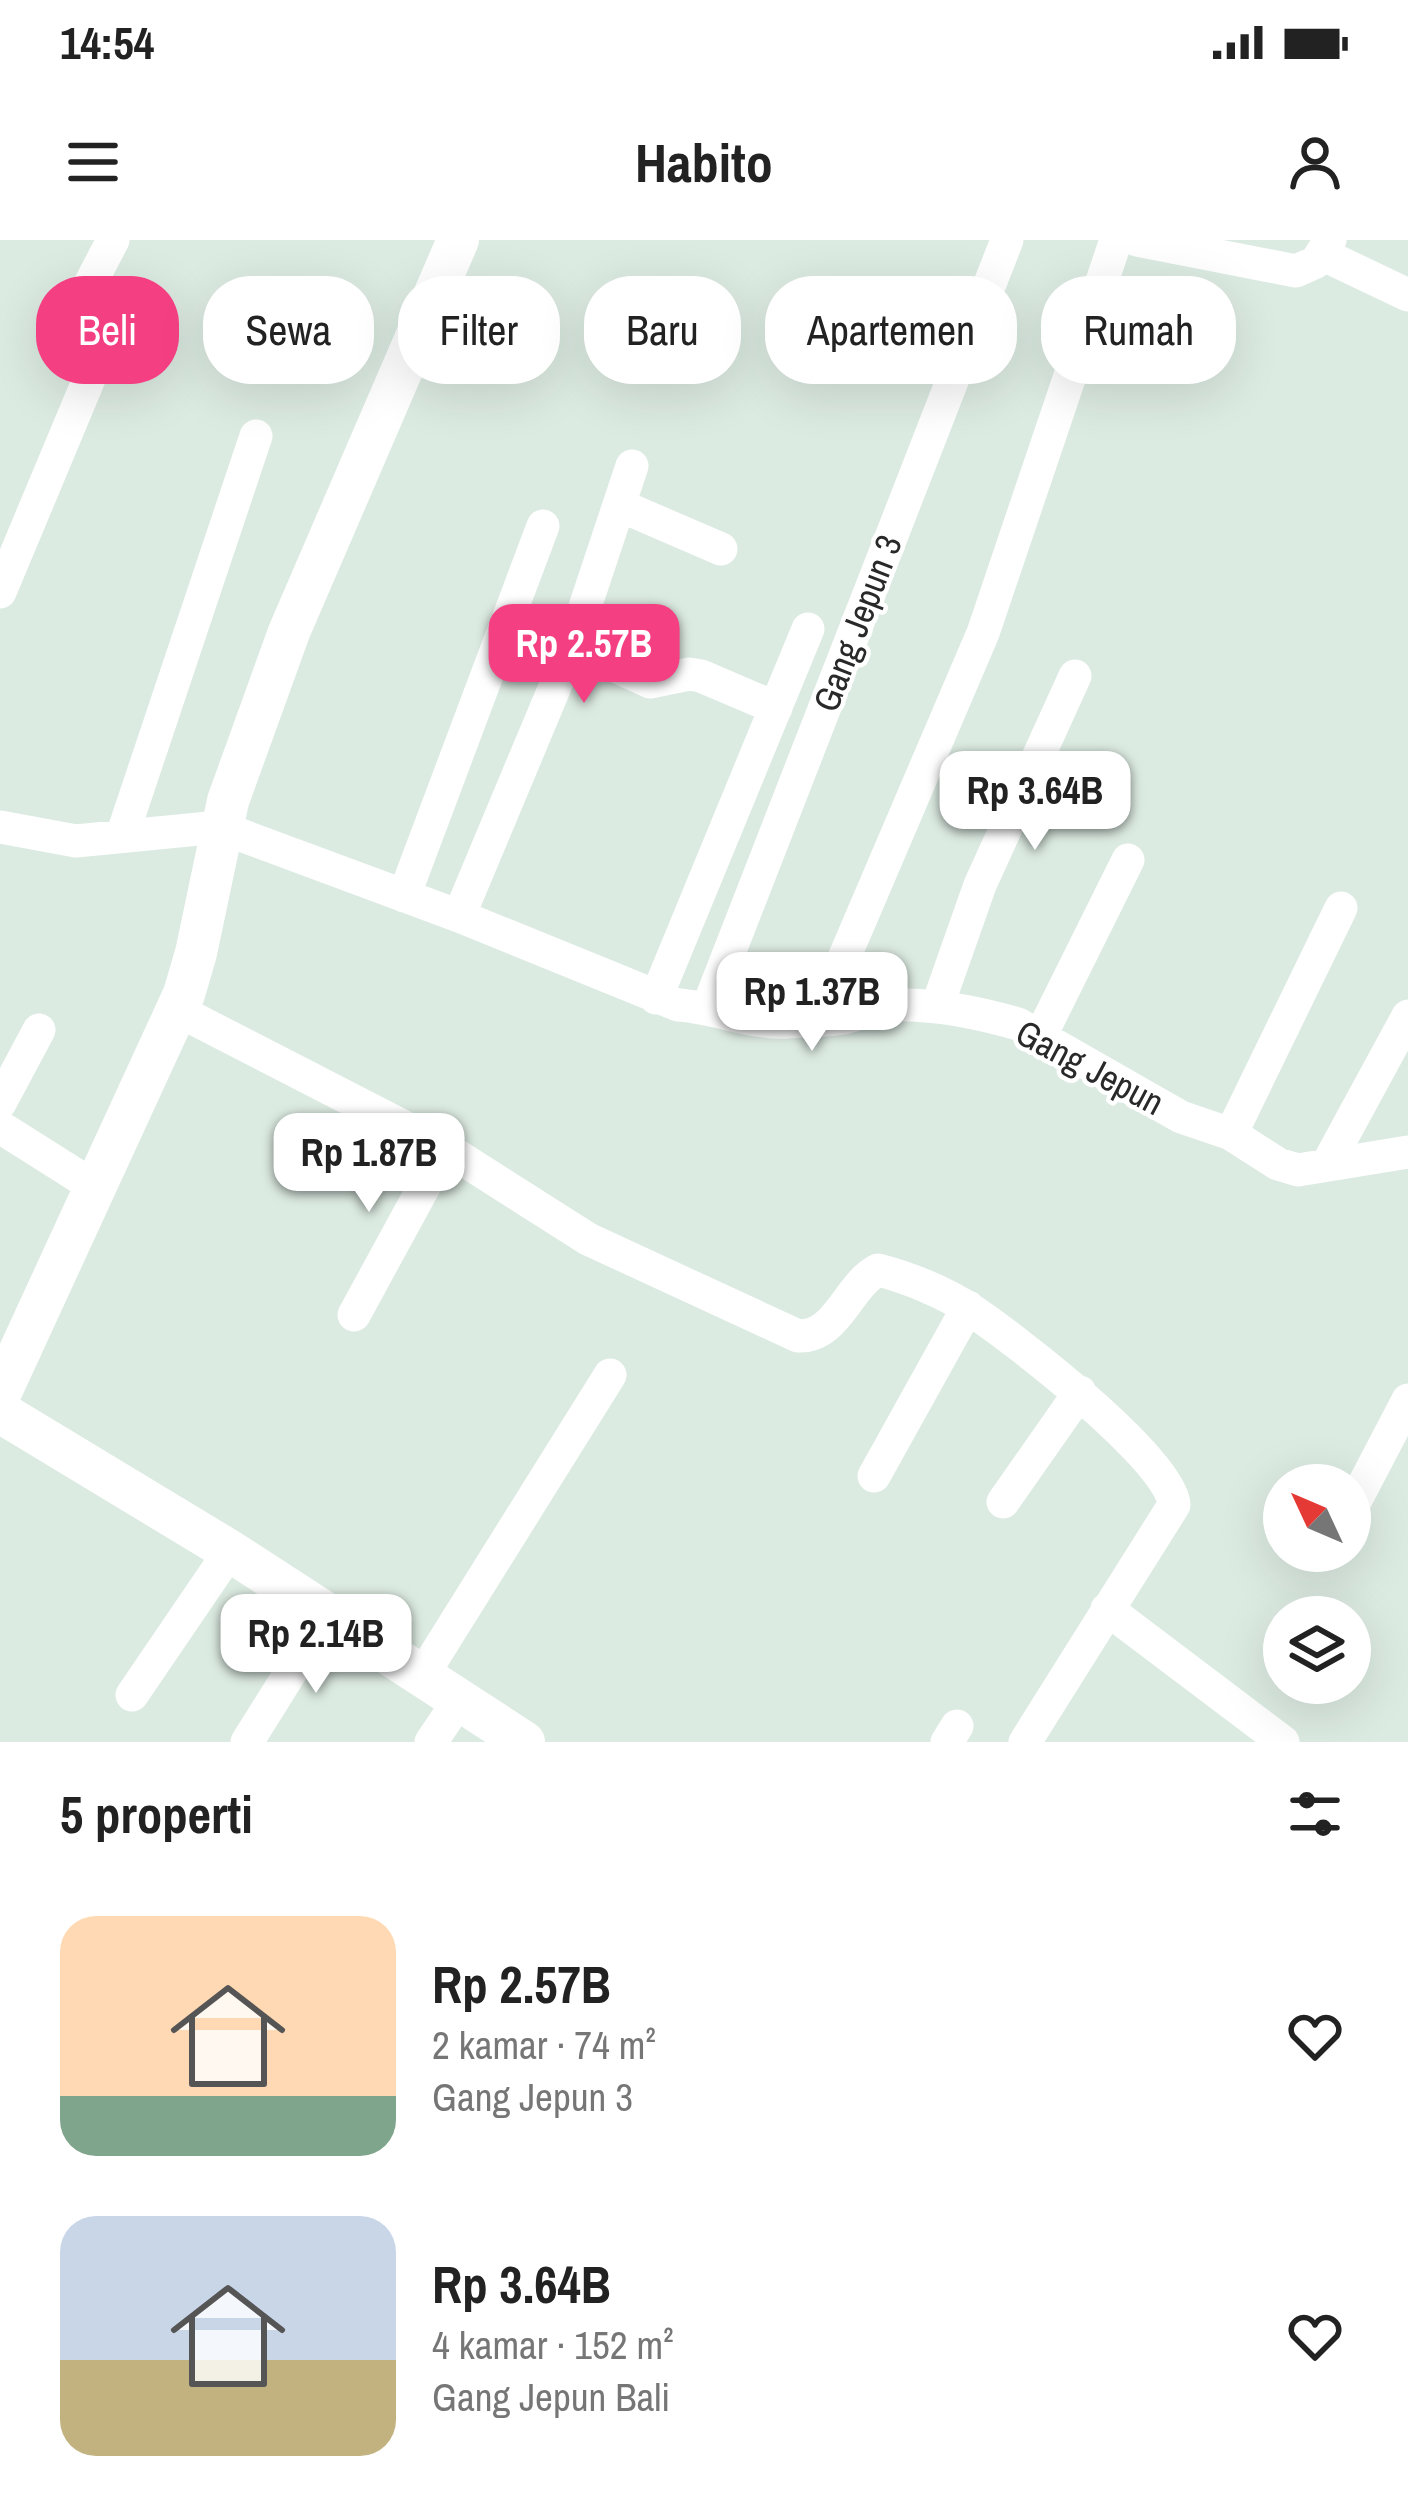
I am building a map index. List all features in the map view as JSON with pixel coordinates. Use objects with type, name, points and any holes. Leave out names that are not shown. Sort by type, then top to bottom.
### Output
[{"type":"street","points":[[0,592],[89,379],[65,332],[112,240]]},
{"type":"street","points":[[0,1394],[177,1010],[200,935],[219,827],[289,632],[458,240]]},
{"type":"street","name":"Gang Jepun 3","points":[[708,1007],[1007,240]]},
{"type":"street","points":[[818,1019],[983,633],[1116,240]]},
{"type":"street","points":[[1137,240],[1185,245],[1296,271],[1327,248],[1408,295]]},
{"type":"street","points":[[122,836],[256,436]]},
{"type":"street","points":[[459,916],[572,646],[632,466]]},
{"type":"street","points":[[619,505],[721,549]]},
{"type":"street","points":[[404,896],[543,526]]},
{"type":"street","points":[[656,998],[808,629]]},
{"type":"street","points":[[572,646],[650,682],[701,676],[776,708]]},
{"type":"street","points":[[937,1007],[980,885],[1075,676]]},
{"type":"street","points":[[0,827],[76,841],[219,827]]},
{"type":"street","name":"Gang Jepun","points":[[219,827],[459,916],[678,1005],[708,1007],[753,1020],[837,1019],[894,1005],[994,1017],[1040,1036],[1181,1117],[1232,1134],[1278,1164],[1298,1170],[1408,1152]]},
{"type":"street","points":[[1040,1036],[1128,860]]},
{"type":"street","points":[[1232,1134],[1341,908]]},
{"type":"street","points":[[177,1010],[445,1148],[588,1239],[798,1336],[807,1337],[824,1328],[867,1276],[878,1270],[968,1307],[1080,1392],[1168,1484],[1173,1493],[1172,1511],[1024,1742]]},
{"type":"street","points":[[1327,1165],[1408,1016]]},
{"type":"street","points":[[0,1103],[39,1030]]},
{"type":"street","points":[[0,1127],[95,1187]]},
{"type":"street","points":[[354,1315],[445,1148]]},
{"type":"street","points":[[874,1476],[968,1307]]},
{"type":"street","points":[[422,1676],[610,1375]]},
{"type":"street","points":[[1003,1502],[1080,1392]]},
{"type":"street","points":[[1371,1470],[1408,1400]]},
{"type":"street","points":[[0,1412],[230,1552],[524,1742]]},
{"type":"street","points":[[132,1696],[230,1552]]},
{"type":"street","points":[[1107,1610],[1283,1742]]},
{"type":"street","points":[[247,1742],[326,1614]]},
{"type":"street","points":[[431,1742],[460,1699]]}]
